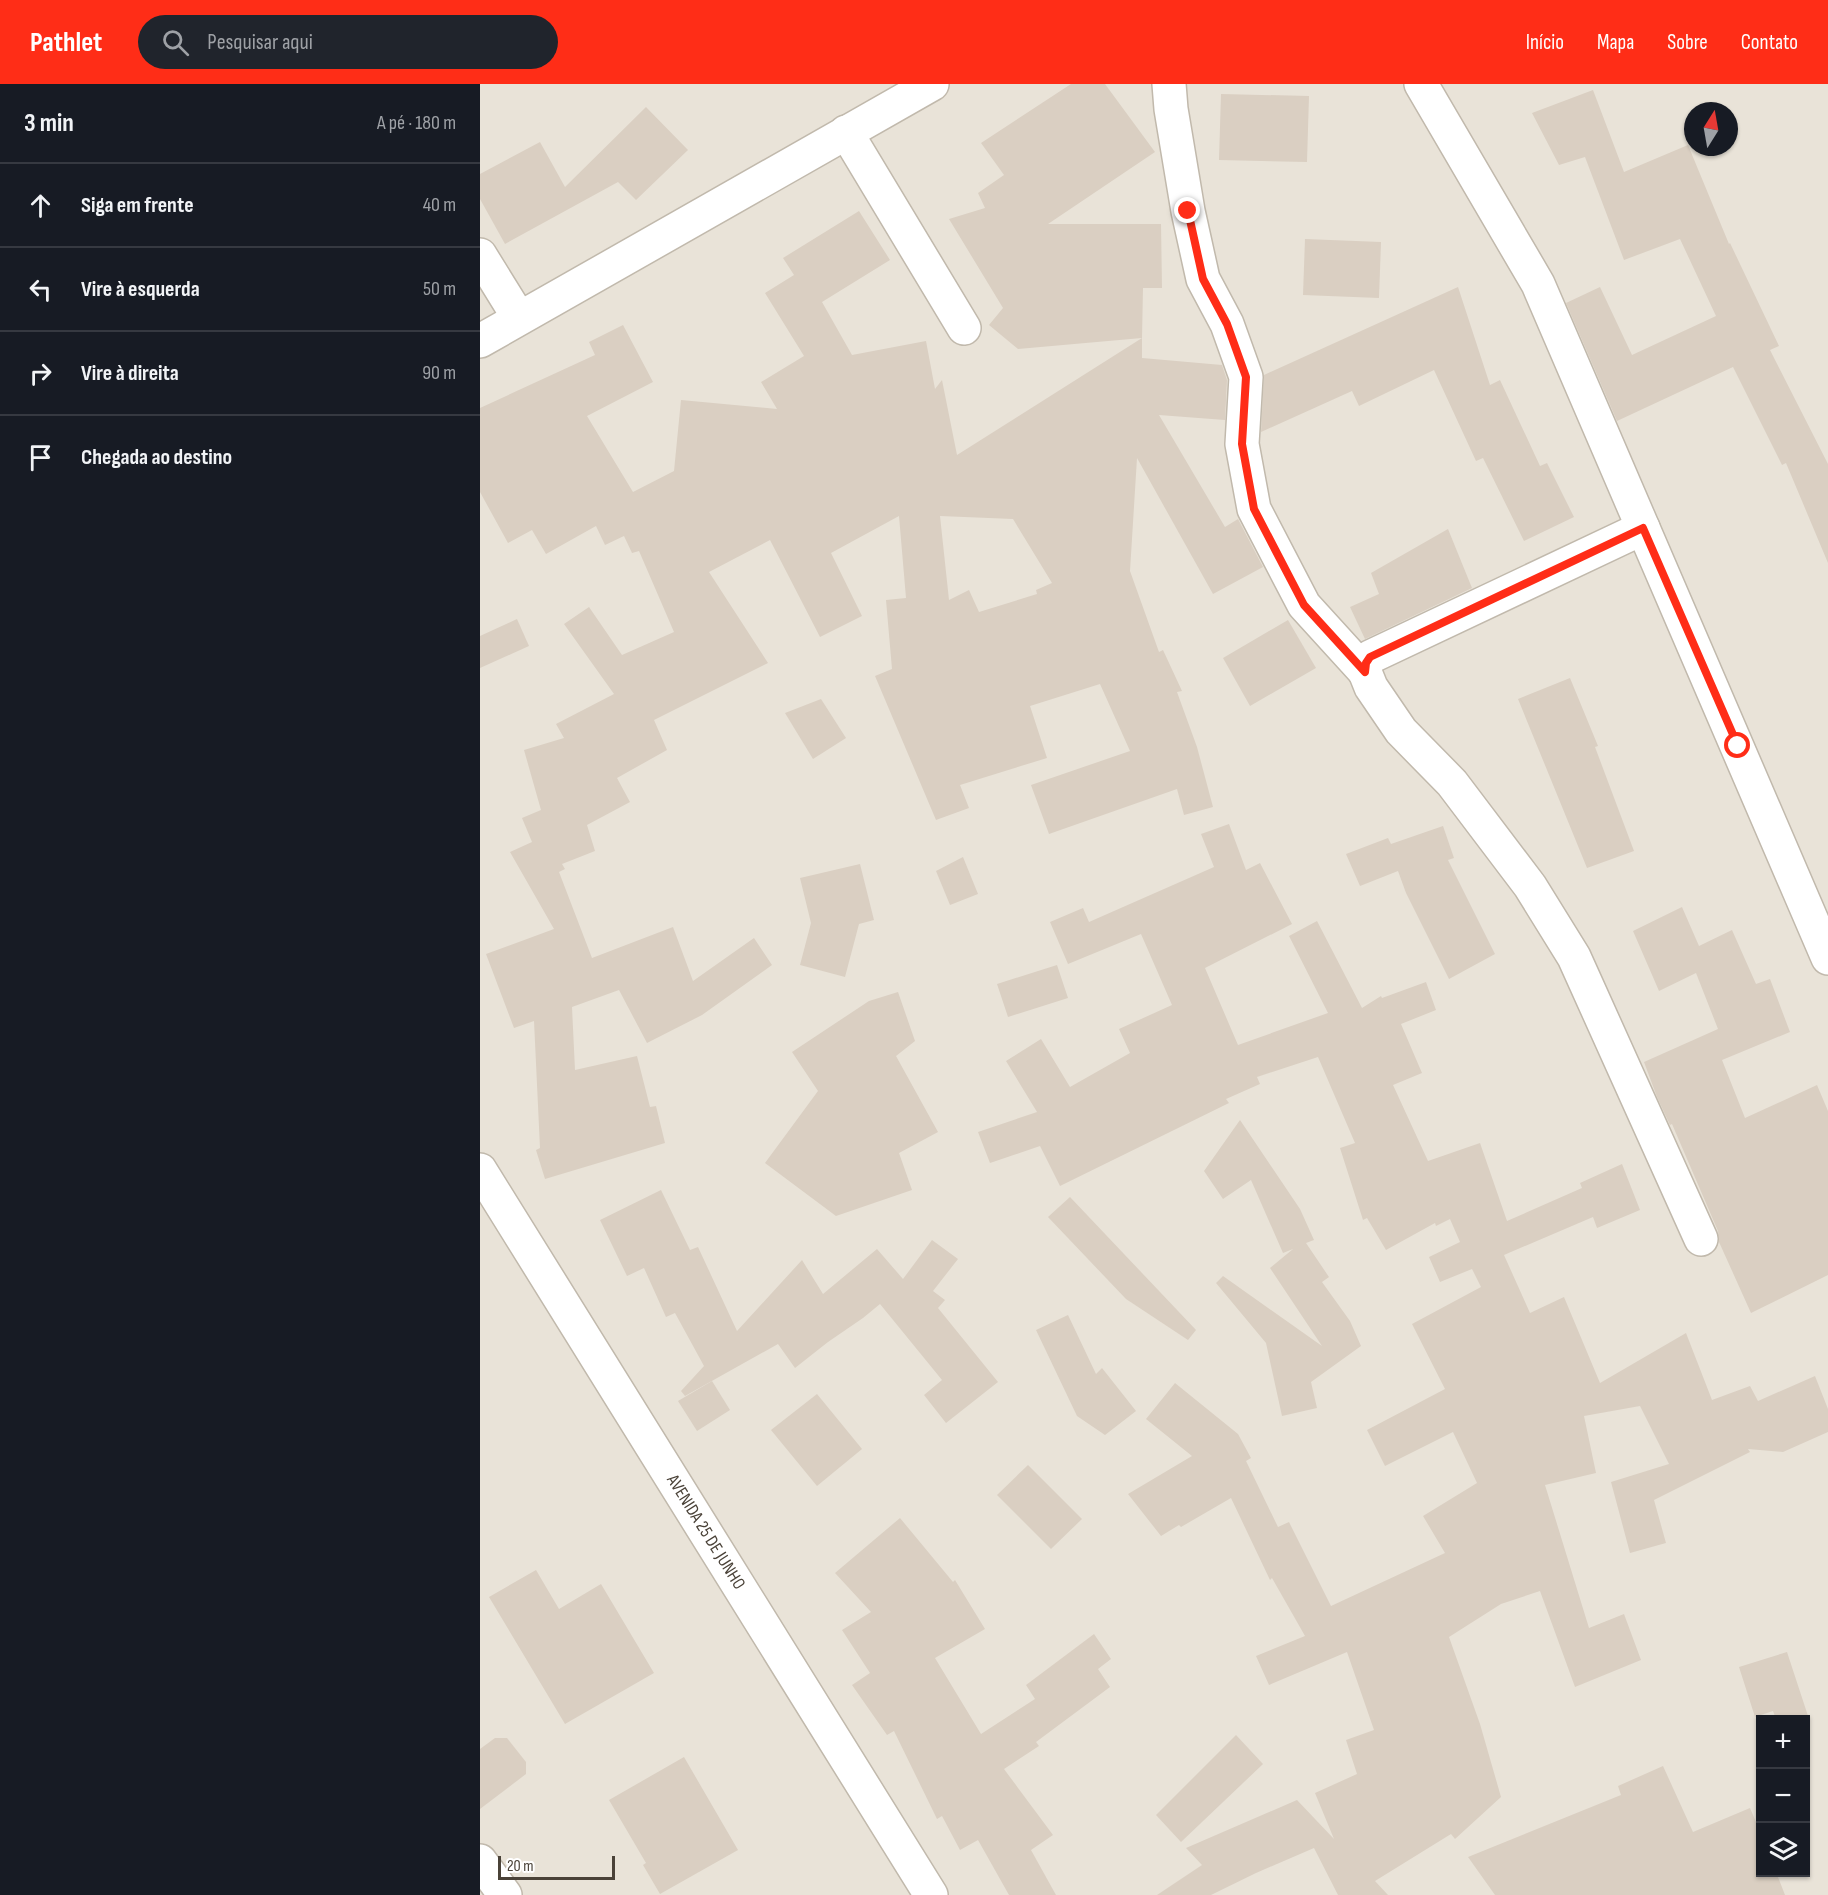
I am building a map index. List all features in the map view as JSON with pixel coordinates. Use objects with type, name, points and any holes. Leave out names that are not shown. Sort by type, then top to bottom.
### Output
[{"type":"street","points":[[480,341],[932,84]]},
{"type":"street","points":[[1170,84],[1171,109],[1188,211],[1203,279],[1227,324],[1246,377],[1242,444],[1254,509],[1304,605],[1365,672],[1371,687],[1401,731],[1452,783],[1530,886],[1574,957],[1701,1239]]},
{"type":"street","points":[[1421,84],[1538,284],[1828,958]]},
{"type":"street","points":[[846,132],[964,328]]},
{"type":"street","points":[[480,255],[519,318]]},
{"type":"street","points":[[1365,672],[1366,663],[1370,657],[1643,528]]},
{"type":"street","name":"AVENIDA 25 DE JUNHO","points":[[480,1170],[931,1895]]},
{"type":"street","points":[[480,1861],[505,1895]]},
{"type":"shaded area","points":[[480,84],[1828,84],[1828,1895],[480,1895]]},
{"type":"building","points":[[1071,84],[1105,84],[1155,152],[1048,224],[1161,224],[1162,288],[1143,288],[1142,338],[1018,349],[989,325],[1003,308],[949,219],[985,208],[978,193],[1004,175],[981,143]]},
{"type":"building","points":[[1593,90],[1624,172],[1684,147],[1684,156],[1693,156],[1729,244],[1779,346],[1770,350],[1828,464],[1828,563],[1786,463],[1782,465],[1733,367],[1617,421],[1566,303],[1600,287],[1632,355],[1716,316],[1680,239],[1624,260],[1585,157],[1559,165],[1532,113]]},
{"type":"building","points":[[1221,94],[1309,96],[1307,162],[1219,160]]},
{"type":"building","points":[[646,107],[688,150],[636,200],[618,182],[505,244],[480,199],[480,174],[540,142],[565,187]]},
{"type":"building","points":[[859,211],[890,260],[822,302],[852,355],[926,341],[935,389],[942,380],[957,455],[1142,338],[1142,358],[1222,365],[1227,380],[1225,420],[1159,415],[1225,527],[1238,519],[1263,567],[1213,594],[1137,458],[1130,571],[1159,652],[1163,650],[1182,691],[1177,692],[1197,747],[1213,807],[1184,815],[1177,789],[1049,834],[1031,785],[1130,751],[1100,684],[1030,706],[1047,758],[960,785],[969,808],[936,820],[875,676],[892,669],[886,600],[906,598],[899,516],[831,553],[862,616],[820,637],[770,540],[709,572],[768,663],[654,720],[667,750],[617,778],[630,802],[587,825],[595,851],[562,864],[565,869],[559,872],[592,958],[673,927],[693,981],[754,938],[772,965],[702,1015],[647,1043],[619,990],[572,1007],[575,1070],[637,1056],[650,1107],[656,1106],[665,1143],[545,1179],[536,1150],[540,1148],[534,1021],[514,1028],[486,954],[554,929],[510,852],[532,842],[522,818],[541,810],[524,750],[564,738],[556,724],[614,694],[564,624],[589,607],[622,655],[674,632],[639,551],[632,553],[624,536],[605,545],[596,526],[546,554],[532,530],[508,543],[480,492],[480,408],[595,355],[589,342],[623,325],[653,382],[587,416],[633,492],[674,471],[681,400],[777,409],[761,382],[804,356],[765,293],[794,275],[783,258]],"holes":[[[940,516],[1013,519],[1052,583],[1036,590],[1037,594],[979,612],[969,590],[949,600]]]},
{"type":"building","points":[[1305,239],[1381,242],[1379,298],[1303,295]]},
{"type":"building","points":[[1458,287],[1490,385],[1500,380],[1540,466],[1547,463],[1574,517],[1524,541],[1483,458],[1476,461],[1434,370],[1359,406],[1352,391],[1261,432],[1264,375]]},
{"type":"building","points":[[1448,529],[1472,588],[1365,639],[1350,607],[1379,594],[1371,573]]},
{"type":"building","points":[[517,619],[529,646],[480,668],[480,636]]},
{"type":"building","points":[[1288,620],[1316,668],[1250,706],[1223,658]]},
{"type":"building","points":[[1570,678],[1598,746],[1595,747],[1634,851],[1587,868],[1518,699]]},
{"type":"building","points":[[821,699],[846,738],[813,759],[785,713]]},
{"type":"building","points":[[1229,824],[1246,870],[1260,863],[1292,924],[1205,968],[1238,1045],[1328,1013],[1289,936],[1317,921],[1362,1008],[1381,996],[1382,998],[1426,982],[1436,1010],[1401,1024],[1422,1073],[1393,1085],[1428,1161],[1480,1143],[1507,1221],[1582,1188],[1580,1183],[1622,1164],[1640,1210],[1597,1228],[1593,1217],[1504,1255],[1530,1313],[1564,1297],[1600,1383],[1686,1333],[1712,1400],[1750,1386],[1758,1401],[1815,1376],[1828,1409],[1828,1432],[1783,1452],[1748,1449],[1750,1452],[1654,1500],[1666,1543],[1630,1553],[1611,1482],[1669,1464],[1640,1406],[1584,1416],[1596,1473],[1545,1485],[1589,1628],[1624,1614],[1641,1660],[1575,1687],[1540,1591],[1501,1604],[1449,1637],[1480,1724],[1501,1797],[1455,1839],[1451,1834],[1375,1881],[1388,1895],[1338,1895],[1314,1848],[1211,1895],[1157,1895],[1202,1865],[1186,1848],[1297,1800],[1334,1839],[1315,1793],[1357,1774],[1346,1740],[1374,1730],[1347,1652],[1269,1685],[1256,1656],[1305,1636],[1272,1578],[1270,1580],[1231,1498],[1161,1536],[1128,1494],[1192,1456],[1146,1419],[1175,1383],[1238,1434],[1251,1458],[1246,1461],[1278,1527],[1289,1522],[1331,1606],[1445,1553],[1423,1516],[1477,1483],[1453,1432],[1385,1466],[1367,1430],[1445,1389],[1412,1324],[1481,1287],[1472,1269],[1440,1282],[1429,1257],[1460,1242],[1450,1219],[1436,1226],[1435,1223],[1386,1250],[1367,1218],[1363,1220],[1340,1148],[1355,1143],[1318,1057],[1257,1077],[1260,1084],[1226,1099],[1229,1103],[1060,1186],[1040,1146],[990,1163],[978,1132],[1037,1112],[1006,1061],[1041,1039],[1070,1087],[1130,1053],[1119,1029],[1172,1005],[1141,934],[1068,964],[1050,922],[1083,908],[1089,922],[1214,867],[1201,834]]},
{"type":"building","points":[[1443,826],[1454,858],[1448,860],[1495,954],[1449,979],[1406,893],[1398,871],[1360,886],[1346,854],[1388,838],[1391,844]]},
{"type":"building","points":[[963,857],[978,894],[950,905],[936,871]]},
{"type":"building","points":[[860,864],[874,920],[859,924],[845,977],[800,965],[811,923],[800,878]]},
{"type":"building","points":[[1682,907],[1699,946],[1732,930],[1756,984],[1770,979],[1790,1032],[1722,1060],[1745,1118],[1817,1085],[1828,1111],[1828,1275],[1751,1313],[1644,1062],[1718,1029],[1696,973],[1659,991],[1633,931]]},
{"type":"building","points":[[1057,965],[1068,998],[1008,1017],[997,984]]},
{"type":"building","points":[[898,992],[915,1041],[896,1056],[938,1132],[899,1153],[912,1190],[836,1216],[765,1163],[818,1091],[792,1052],[869,1001]]},
{"type":"building","points":[[1240,1120],[1300,1209],[1314,1240],[1306,1243],[1329,1277],[1322,1282],[1350,1321],[1361,1346],[1311,1382],[1317,1408],[1282,1416],[1266,1343],[1216,1283],[1223,1276],[1322,1346],[1270,1268],[1293,1249],[1283,1253],[1251,1180],[1223,1199],[1204,1171]]},
{"type":"building","points":[[661,1190],[690,1250],[698,1247],[737,1331],[802,1260],[823,1294],[877,1249],[903,1279],[932,1240],[958,1259],[933,1291],[945,1300],[938,1308],[998,1382],[946,1423],[924,1395],[942,1380],[880,1304],[795,1368],[778,1344],[685,1396],[681,1391],[704,1366],[675,1313],[666,1317],[644,1268],[627,1276],[600,1220]]},
{"type":"building","points":[[1070,1197],[1196,1330],[1188,1340],[1126,1299],[1048,1217]]},
{"type":"building","points":[[1068,1315],[1096,1374],[1102,1368],[1136,1411],[1105,1435],[1077,1416],[1036,1330]]},
{"type":"building","points":[[712,1381],[730,1410],[697,1431],[678,1401]]},
{"type":"building","points":[[817,1394],[862,1449],[817,1486],[771,1430]]},
{"type":"building","points":[[1028,1465],[1082,1519],[1051,1549],[997,1495]]},
{"type":"building","points":[[900,1518],[953,1582],[955,1580],[985,1629],[935,1658],[981,1734],[1035,1699],[1026,1685],[1094,1634],[1111,1659],[1098,1669],[1110,1687],[1036,1742],[1039,1746],[1004,1769],[1053,1835],[1031,1850],[1056,1895],[1009,1895],[978,1840],[960,1850],[942,1816],[937,1819],[894,1731],[887,1735],[852,1685],[870,1673],[842,1630],[871,1612],[835,1573]]},
{"type":"building","points":[[536,1570],[559,1609],[601,1584],[654,1673],[565,1724],[489,1597]]},
{"type":"building","points":[[1787,1652],[1808,1715],[1774,1715],[1773,1711],[1755,1717],[1739,1667]]},
{"type":"building","points":[[1236,1735],[1263,1764],[1181,1842],[1156,1815]]},
{"type":"building","points":[[495,1738],[507,1738],[526,1762],[526,1774],[480,1809],[480,1749]]},
{"type":"building","points":[[684,1757],[738,1850],[660,1894],[643,1865],[646,1863],[609,1800]]},
{"type":"building","points":[[1663,1766],[1693,1832],[1750,1808],[1756,1822],[1756,1877],[1778,1877],[1785,1895],[1495,1895],[1468,1857],[1621,1795],[1618,1786]]},
{"type":"route","points":[[1188,211],[1203,279],[1227,324],[1246,377],[1242,444],[1254,509],[1304,605],[1365,672],[1366,663],[1370,657],[1643,528],[1738,746]]}]
